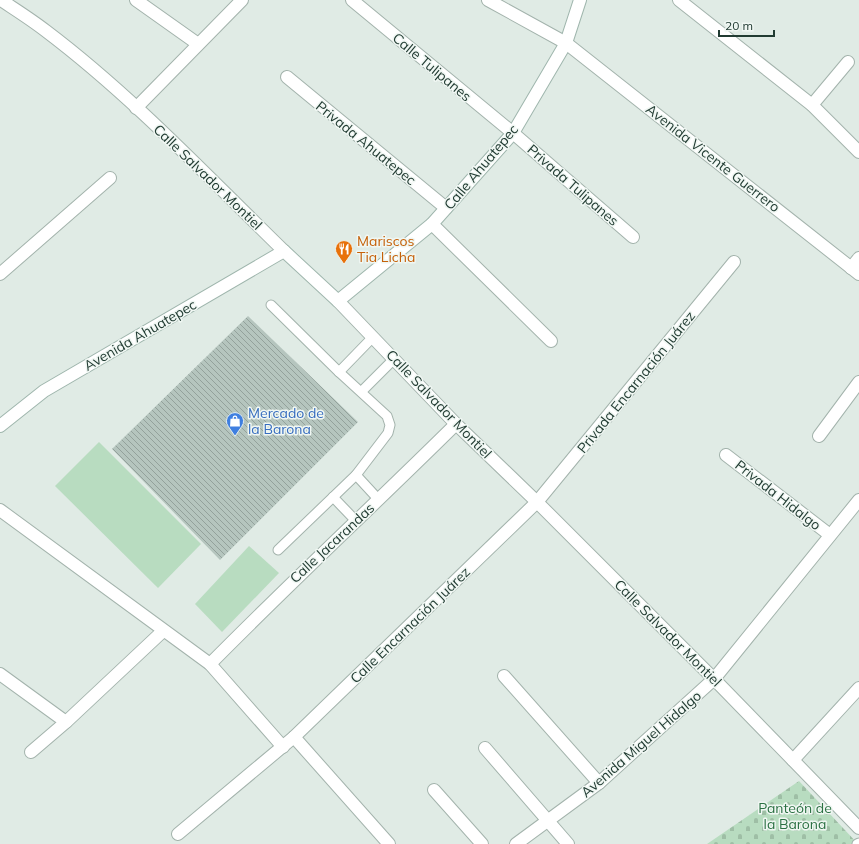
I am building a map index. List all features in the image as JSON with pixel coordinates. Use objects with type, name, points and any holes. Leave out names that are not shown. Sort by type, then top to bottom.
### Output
[{"type":"street","name":"Calle Salvador Montiel","points":[[1,0],[46,30],[86,63],[136,108],[338,301],[456,424],[537,502],[714,679],[859,828]]},
{"type":"street","points":[[136,0],[198,44]]},
{"type":"street","points":[[136,108],[242,0]]},
{"type":"street","name":"Calle Tulipanes","points":[[352,0],[513,133]]},
{"type":"street","name":"Avenida Vicente Guerrero","points":[[488,0],[566,43],[855,271]]},
{"type":"street","name":"Calle Ahuatepec","points":[[338,301],[432,224],[513,133],[566,43],[580,0]]},
{"type":"street","points":[[680,0],[812,105],[859,152]]},
{"type":"street","points":[[812,105],[848,62]]},
{"type":"street","name":"Privada Ahuatepec","points":[[287,77],[446,208]]},
{"type":"street","name":"Privada Tulipanes","points":[[513,133],[633,237]]},
{"type":"street","points":[[0,274],[110,178]]},
{"type":"street","points":[[432,224],[551,341]]},
{"type":"street","name":"Avenida Ahuatepec","points":[[0,426],[44,391],[284,250]]},
{"type":"street","points":[[855,271],[859,258]]},
{"type":"street","name":"Privada Encarnación Juárez","points":[[537,502],[734,262]]},
{"type":"street","points":[[819,436],[859,382]]},
{"type":"street","name":"Calle Jacarandas","points":[[210,664],[293,580],[380,500],[456,424]]},
{"type":"street","name":"Privada Hidalgo","points":[[726,455],[830,535]]},
{"type":"street","name":"Avenida Miguel Hidalgo","points":[[516,844],[599,783],[714,679],[859,500]]},
{"type":"street","name":"Calle Encarnación Juárez","points":[[283,747],[537,502]]},
{"type":"street","points":[[0,510],[210,664],[283,747],[178,834]]},
{"type":"street","points":[[31,752],[66,722],[163,631]]},
{"type":"street","points":[[0,674],[66,722]]},
{"type":"street","points":[[504,676],[599,783]]},
{"type":"street","points":[[793,760],[859,688]]},
{"type":"street","points":[[294,737],[389,844]]},
{"type":"street","points":[[485,748],[568,844]]},
{"type":"street","points":[[434,790],[482,844]]},
{"type":"lane","points":[[271,305],[339,372],[387,416],[390,425],[388,433],[356,475],[278,550]]},
{"type":"lane","points":[[339,372],[373,337]]},
{"type":"lane","points":[[362,392],[394,359]]},
{"type":"lane","points":[[356,475],[380,500]]},
{"type":"lane","points":[[333,497],[356,521]]},
{"type":"green space","points":[[99,442],[201,544],[158,588],[55,486]]},
{"type":"green space","points":[[249,546],[279,573],[222,632],[195,604]]},
{"type":"green space","name":"Panteón de la Barona","points":[[799,781],[858,844],[707,844]]},
{"type":"building","name":"Mercado de la Barona","points":[[248,316],[358,422],[220,560],[112,449]]},
{"type":"place","name":"Mariscos Tia Licha","points":[[344,264]]},
{"type":"place","name":"Mercado de la Barona","points":[[235,436]]}]
